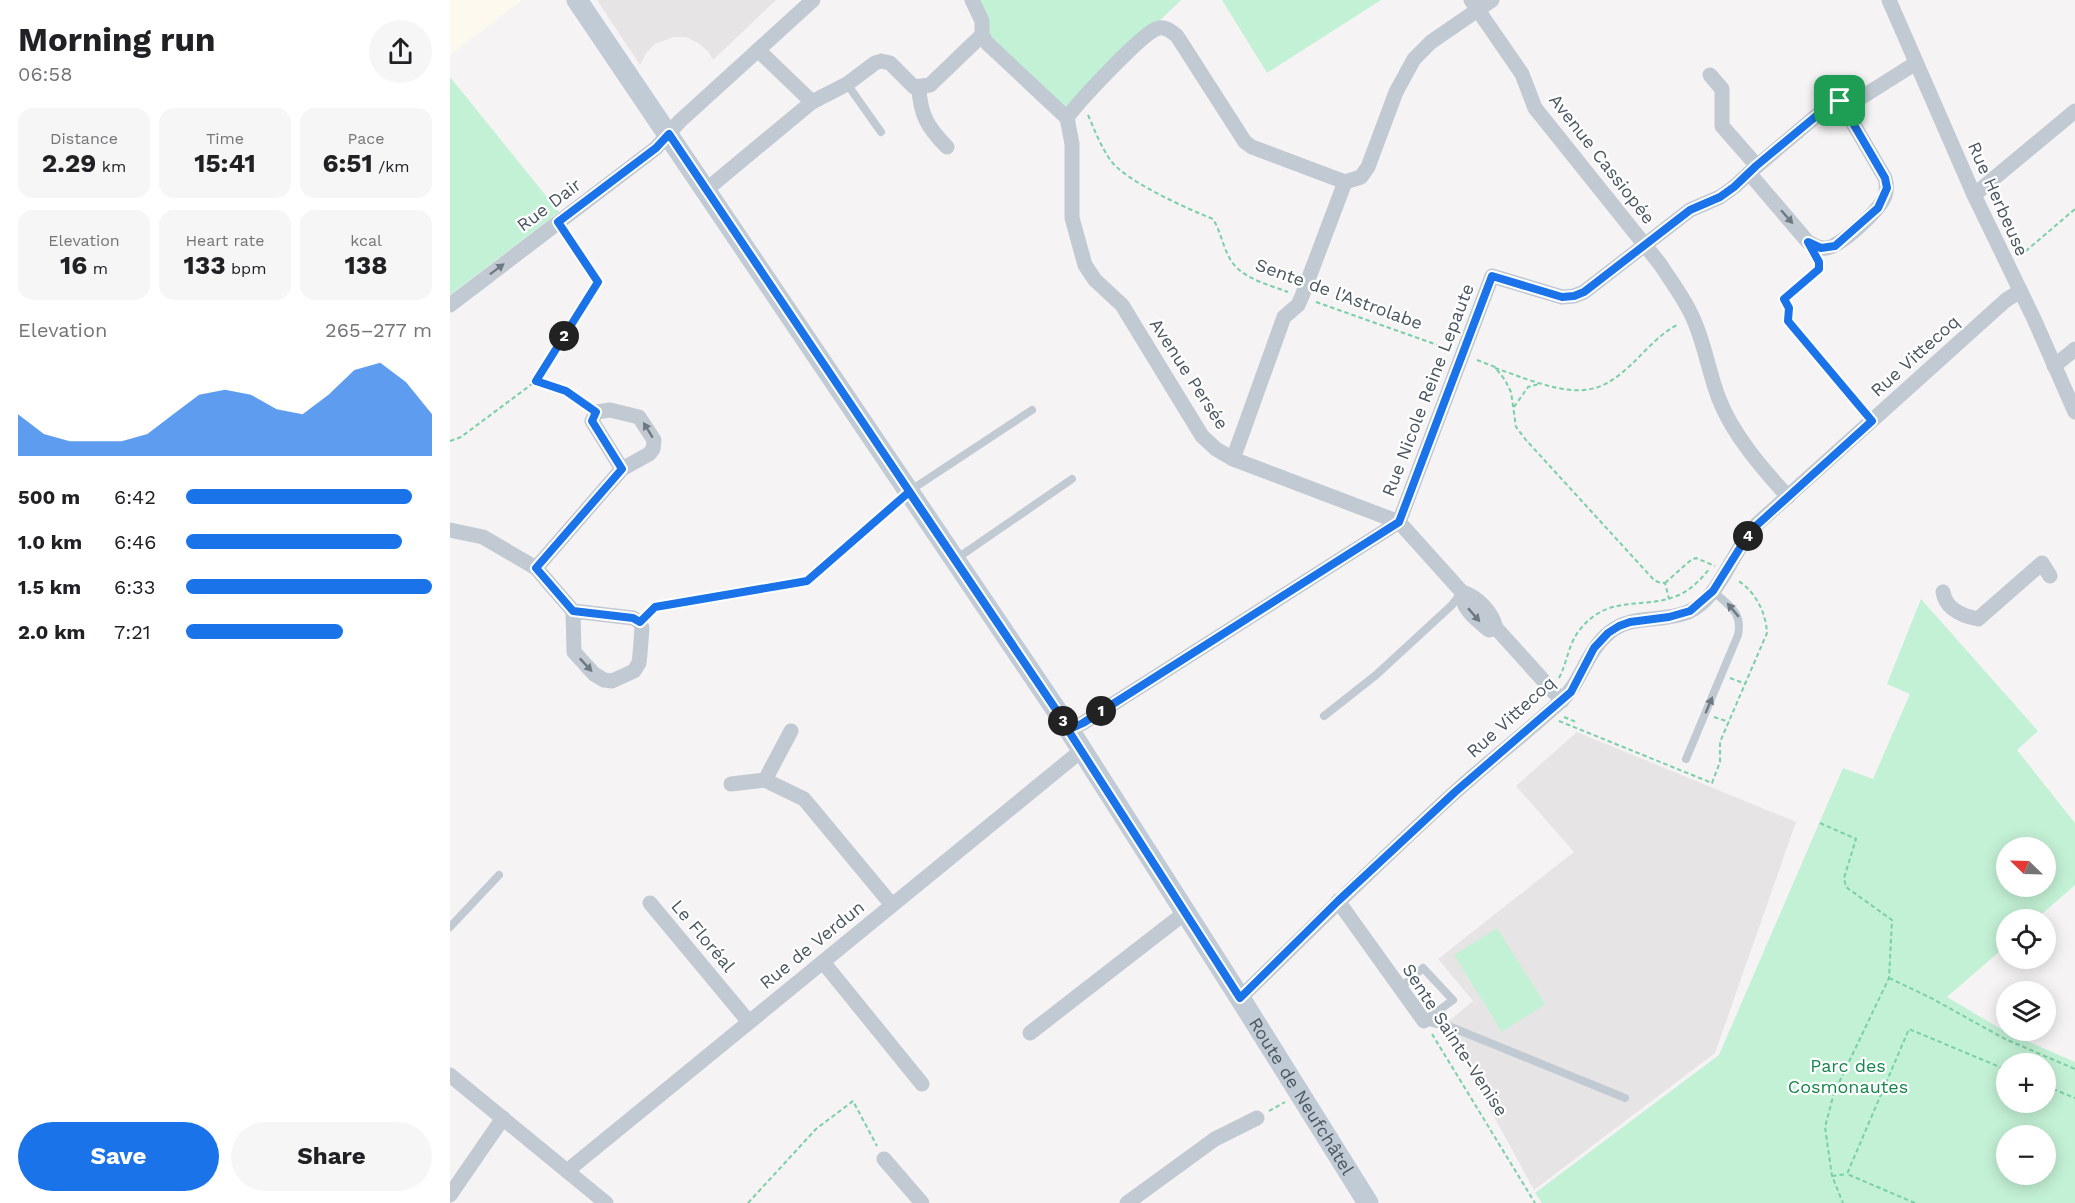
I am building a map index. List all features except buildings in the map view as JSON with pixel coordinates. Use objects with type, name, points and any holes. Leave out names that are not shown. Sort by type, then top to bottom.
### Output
[{"type":"main road","name":"Route de Neufchâtel","points":[[577,0],[1082,750],[1299,1092],[1362,1201]]},
{"type":"street","name":"Rue Dair","points":[[450,305],[656,148],[680,121],[813,0]]},
{"type":"street","points":[[972,0],[982,21],[982,35],[987,43],[1067,118],[1081,100],[1144,38],[1157,28],[1167,28],[1177,36],[1245,142],[1252,147],[1345,182],[1361,177],[1368,168],[1392,100],[1414,59],[1474,5],[1492,0]]},
{"type":"street","name":"Rue Herbeuse","points":[[1889,0],[1974,195],[2075,412]]},
{"type":"street","name":"Avenue Cassiopée","points":[[1474,5],[1522,74],[1535,108],[1678,291],[1693,317],[1719,400],[1733,427],[1788,497]]},
{"type":"street","points":[[706,190],[812,102],[847,84],[875,63],[881,61],[890,63],[914,87],[930,85],[982,35]]},
{"type":"street","points":[[758,50],[812,102]]},
{"type":"street","name":"Rue Nicole Reine Lepaute","points":[[1068,730],[1083,723],[1399,522],[1492,276],[1562,297],[1584,292],[1690,210],[1720,197],[1821,112],[1840,101],[1862,97],[1916,63]]},
{"type":"street","points":[[1710,75],[1722,89],[1722,126],[1808,242],[1821,248],[1835,246],[1878,208],[1887,188],[1885,178],[1840,101]]},
{"type":"street","points":[[919,87],[920,104],[926,122],[930,130],[947,147]]},
{"type":"street","points":[[1974,195],[2075,111]]},
{"type":"street","name":"Avenue Persée","points":[[1067,118],[1071,144],[1071,218],[1085,266],[1095,280],[1122,305],[1202,436],[1216,449],[1233,459],[1399,522],[1462,592],[1472,595],[1493,616],[1496,628],[1562,700]]},
{"type":"street","points":[[1233,459],[1284,317],[1298,305],[1345,182]]},
{"type":"street","name":"Rue Vittecoq","points":[[1240,998],[1338,901],[1455,792],[1571,692],[1594,648],[1608,633],[1630,622],[1669,617],[1690,611],[1713,591],[1757,525],[2006,300],[2019,292]]},
{"type":"street","points":[[2054,366],[2075,349]]},
{"type":"street","points":[[536,568],[622,469],[649,454],[653,449],[654,440],[639,417],[610,410],[596,412],[592,421],[622,469]]},
{"type":"street","points":[[450,530],[483,537],[536,568],[573,611],[574,652],[594,674],[604,680],[612,681],[634,671],[639,663],[642,628],[640,622],[633,618],[573,611]]},
{"type":"street","points":[[1944,592],[1944,597],[1960,616],[1978,619],[2042,563],[2050,576]]},
{"type":"street","points":[[765,780],[790,731]]},
{"type":"street","name":"Rue de Verdun","points":[[567,1171],[1082,750]]},
{"type":"street","points":[[731,784],[765,780],[804,800],[892,905]]},
{"type":"street","name":"Sente Sainte-Venise","points":[[1338,901],[1424,1021]]},
{"type":"street","name":"Le Floréal","points":[[650,903],[749,1022]]},
{"type":"street","points":[[1030,1033],[1186,912]]},
{"type":"street","points":[[823,962],[922,1084]]},
{"type":"street","points":[[450,1075],[606,1203]]},
{"type":"street","points":[[450,1195],[503,1118]]},
{"type":"street","points":[[1127,1203],[1215,1139],[1257,1118]]},
{"type":"street","points":[[884,1159],[922,1203]]},
{"type":"lane","points":[[847,84],[881,132]]},
{"type":"lane","points":[[909,492],[1032,410]]},
{"type":"lane","points":[[954,560],[1072,479]]},
{"type":"lane","points":[[1686,759],[1738,635],[1740,624],[1739,617],[1713,591]]},
{"type":"lane","points":[[1324,716],[1376,675],[1452,605],[1462,592]]},
{"type":"lane","points":[[450,927],[499,875]]},
{"type":"lane","points":[[1400,988],[1423,968],[1453,1000],[1424,1021]]},
{"type":"lane","points":[[1424,1021],[1451,1027],[1625,1098]]},
{"type":"path","name":"Sente de l'Astrolabe","points":[[1081,100],[1112,163],[1124,173],[1169,199],[1214,219],[1233,265],[1241,272],[1541,384],[1577,390],[1595,388],[1622,373],[1671,327],[1693,317]]},
{"type":"path","points":[[2002,255],[2013,248],[2018,258],[2075,209]]},
{"type":"path","points":[[450,441],[461,437],[536,381],[598,282],[558,222]]},
{"type":"path","points":[[1808,242],[1819,262],[1819,269],[1784,299],[1789,308],[1788,321],[1872,421]]},
{"type":"path","points":[[1495,367],[1511,392],[1516,427],[1654,580],[1665,583],[1696,558],[1713,565]]},
{"type":"path","points":[[536,381],[566,391],[596,412]]},
{"type":"path","points":[[1514,407],[1520,395],[1528,387],[1541,384]]},
{"type":"path","points":[[640,622],[655,607],[807,581],[909,492]]},
{"type":"path","points":[[1665,583],[1669,598]]},
{"type":"path","points":[[1722,675],[1746,684]]},
{"type":"path","points":[[1820,823],[1856,838],[1844,878],[1845,886],[1892,920],[1889,978],[1834,1093],[1825,1127],[1832,1176],[1844,1203]]},
{"type":"path","points":[[1889,978],[1931,998],[2005,1039],[2075,1069]]},
{"type":"path","name":"Sente Sainte-Venise","points":[[1424,1021],[1535,1203]]},
{"type":"path","points":[[1847,1174],[1909,1029],[1996,1065]]},
{"type":"path","points":[[2056,1090],[2075,1098]]},
{"type":"path","points":[[1257,1118],[1299,1092]]},
{"type":"path","points":[[748,1203],[816,1129],[853,1101],[884,1159]]},
{"type":"path","points":[[1832,1176],[1847,1174],[1915,1203]]},
{"type":"shaded area","points":[[450,0],[522,0],[450,55]]},
{"type":"shaded area","points":[[597,0],[776,0],[713,60],[708,51],[698,43],[686,37],[673,37],[655,44],[646,53],[640,65]]},
{"type":"shaded area","points":[[1577,732],[1796,822],[1715,1053],[1534,1190],[1444,1025],[1473,1001],[1438,959],[1574,852],[1516,786]]},
{"type":"green space","points":[[976,0],[1181,0],[1066,111],[990,37]]},
{"type":"green space","points":[[1222,0],[1381,0],[1267,73]]},
{"type":"green space","points":[[450,77],[559,212],[450,295]]},
{"type":"green space","name":"Parc des Cosmonautes","points":[[1921,599],[2038,731],[2017,750],[2075,823],[2075,885],[2047,909],[1996,909],[1996,955],[1947,997],[1996,1026],[1996,1041],[2027,1041],[2054,1053],[1996,1053],[1996,1113],[2056,1113],[2056,1054],[2075,1062],[2075,1203],[1542,1203],[1535,1193],[1719,1055],[1843,768],[1873,779],[1910,694],[1887,684]]},
{"type":"green space","points":[[1497,928],[1545,1004],[1502,1032],[1454,955]]},
{"type":"route","points":[[1840,101],[1821,112],[1734,187],[1720,197],[1690,210],[1584,292],[1562,297],[1492,276],[1399,522],[1083,723],[1068,730],[1059,714],[669,134],[656,148],[558,222],[598,282],[536,381],[566,391],[596,412],[592,421],[622,469],[536,568],[573,611],[633,618],[640,622],[655,607],[807,581],[909,492],[1059,714],[1063,721],[1068,730],[1240,998],[1338,901],[1455,792],[1571,692],[1594,648],[1608,633],[1630,622],[1680,615],[1705,600],[1757,525],[1872,421],[1788,321],[1789,308],[1784,299],[1819,269],[1819,262],[1808,242],[1821,248],[1835,246],[1878,208],[1887,188],[1885,178],[1840,101]]}]
